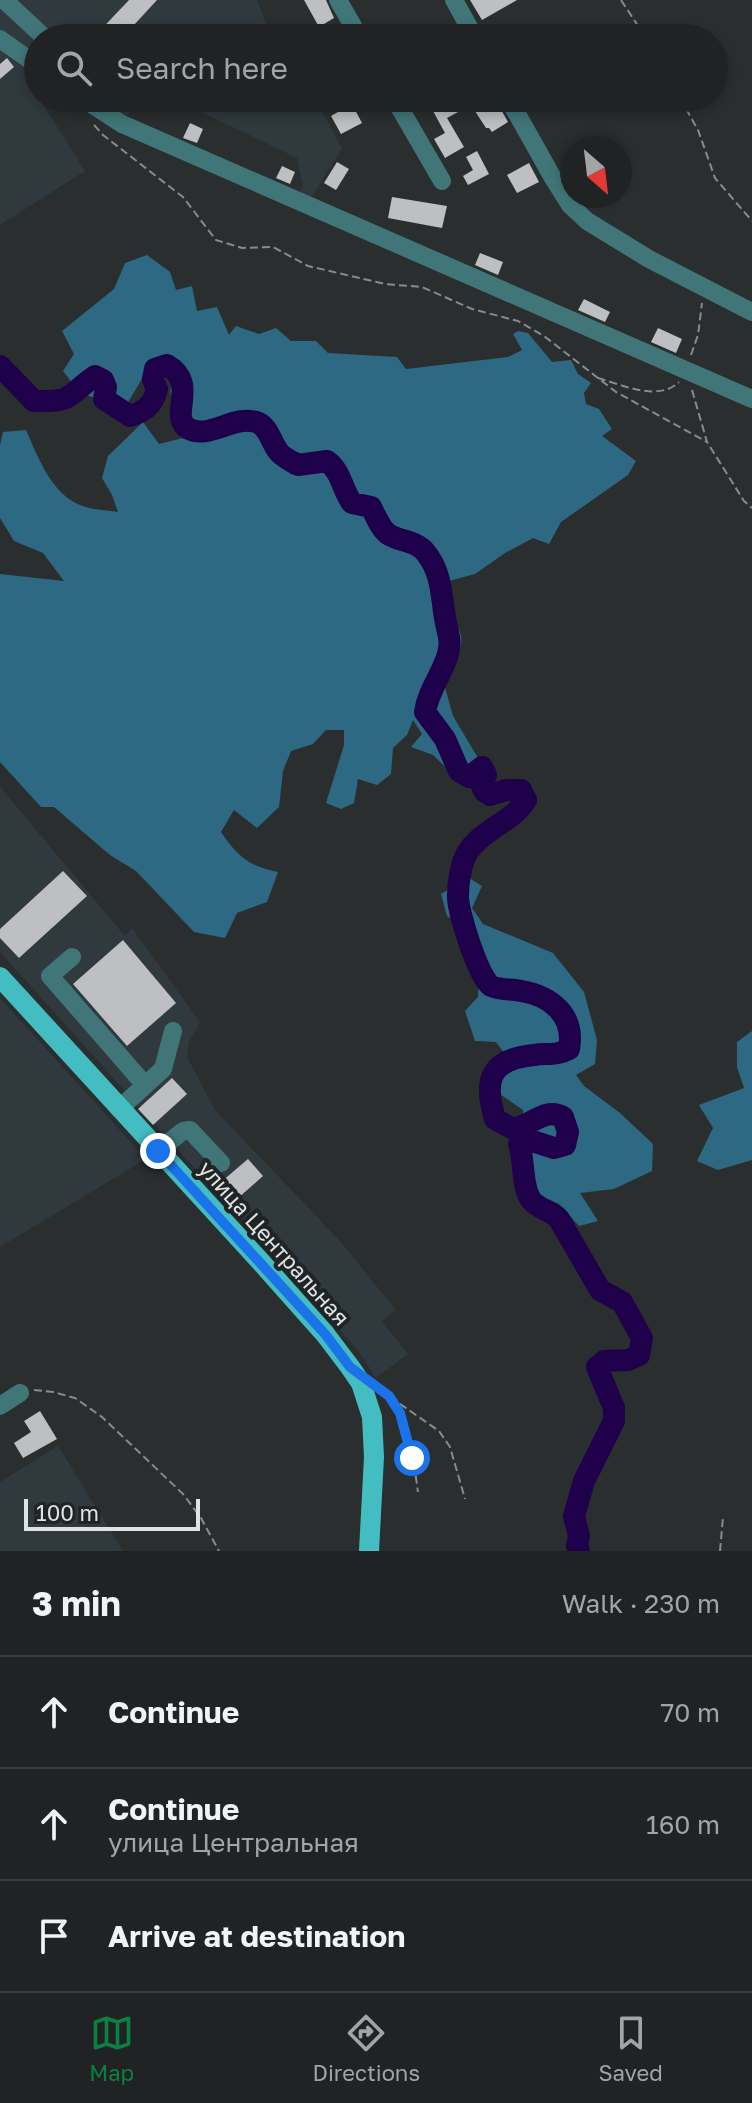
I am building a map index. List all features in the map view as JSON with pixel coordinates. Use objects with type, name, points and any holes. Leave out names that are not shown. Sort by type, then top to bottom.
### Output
[{"type":"main road","name":"улица Центральная","points":[[0,977],[325,1334],[361,1383],[372,1417],[374,1457],[369,1551]]},
{"type":"street","points":[[4,0],[30,24]]},
{"type":"street","points":[[338,0],[352,24]]},
{"type":"street","points":[[454,0],[467,24]]},
{"type":"street","points":[[0,39],[24,56]]},
{"type":"street","points":[[103,112],[122,124],[752,399]]},
{"type":"street","points":[[402,112],[442,181]]},
{"type":"street","points":[[516,112],[570,205],[587,221],[649,259],[752,312]]},
{"type":"street","points":[[72,957],[50,976],[145,1085]]},
{"type":"street","points":[[119,1109],[163,1069],[173,1031]]},
{"type":"street","points":[[158,1151],[183,1131],[190,1130],[221,1163]]},
{"type":"street","points":[[0,1406],[20,1393]]},
{"type":"path","points":[[621,0],[637,24]]},
{"type":"path","points":[[89,112],[103,135],[183,197],[216,240],[242,248],[273,247],[308,266],[385,284],[422,287],[472,309],[518,321],[544,336],[616,392],[707,442]]},
{"type":"path","points":[[688,112],[698,130],[715,178],[752,221]]},
{"type":"path","points":[[597,377],[647,391],[665,390],[678,385],[698,335],[703,306],[697,284]]},
{"type":"path","points":[[686,370],[707,442],[744,501],[752,508]]},
{"type":"path","points":[[379,1389],[439,1431],[450,1447],[465,1499]]},
{"type":"path","points":[[20,1393],[36,1390],[75,1398],[102,1417],[183,1494],[201,1518],[219,1551]]},
{"type":"path","points":[[389,1396],[400,1413],[418,1492]]},
{"type":"path","points":[[720,1551],[723,1517]]},
{"type":"shaded area","points":[[4,0],[257,0],[266,24],[24,24],[24,49],[0,33],[0,3]]},
{"type":"shaded area","points":[[0,45],[24,68],[24,112],[48,112],[85,171],[0,225]]},
{"type":"shaded area","points":[[201,112],[322,112],[342,149],[311,197],[300,192],[303,186],[297,158]]},
{"type":"shaded area","points":[[147,255],[170,272],[176,290],[192,286],[197,311],[217,307],[229,335],[236,326],[259,334],[276,328],[291,341],[316,341],[328,353],[397,357],[406,369],[508,357],[522,350],[513,334],[518,331],[528,333],[552,362],[571,360],[578,374],[591,383],[584,393],[586,404],[599,409],[612,429],[602,436],[636,461],[628,475],[561,522],[549,544],[533,538],[475,574],[449,581],[445,608],[458,628],[461,644],[443,680],[453,716],[478,758],[457,778],[433,755],[411,747],[422,734],[413,720],[407,735],[393,748],[391,774],[377,785],[358,779],[354,803],[341,809],[326,803],[344,745],[344,730],[326,730],[313,744],[291,751],[283,771],[279,807],[257,828],[234,810],[221,832],[239,854],[260,867],[278,872],[267,902],[237,913],[225,938],[194,932],[136,871],[110,855],[54,807],[41,807],[0,762],[0,574],[64,581],[43,553],[14,541],[0,518],[0,445],[3,432],[26,430],[53,483],[70,499],[89,508],[118,512],[102,478],[108,456],[143,422],[159,444],[187,437],[199,428],[178,415],[170,391],[173,384],[153,360],[117,421],[95,398],[80,393],[63,371],[74,354],[62,331],[114,289],[125,263]]},
{"type":"shaded area","points":[[0,787],[125,936],[132,928],[200,1022],[189,1042],[187,1057],[215,1110],[341,1242],[396,1310],[382,1321],[408,1354],[376,1378],[358,1350],[0,952]]},
{"type":"shaded area","points":[[469,878],[482,886],[472,908],[483,924],[553,953],[584,992],[597,1040],[595,1064],[576,1075],[584,1086],[620,1113],[653,1144],[652,1171],[614,1189],[580,1193],[598,1221],[579,1226],[559,1204],[537,1196],[525,1168],[523,1110],[491,1088],[511,1062],[496,1042],[475,1041],[465,1011],[478,997],[479,971],[463,943],[460,924],[447,916],[441,894]]},
{"type":"shaded area","points":[[0,998],[146,1159],[0,1247]]},
{"type":"shaded area","points":[[752,1031],[752,1160],[718,1170],[697,1161],[713,1128],[699,1105],[744,1088],[737,1067],[737,1042]]},
{"type":"shaded area","points":[[58,1446],[123,1551],[0,1551],[0,1482]]},
{"type":"building","points":[[129,0],[157,0],[135,24],[106,24]]},
{"type":"building","points":[[304,0],[326,0],[334,18],[317,24]]},
{"type":"building","points":[[470,0],[517,0],[482,20]]},
{"type":"building","points":[[7,58],[14,67],[0,79],[0,64]]},
{"type":"building","points":[[338,112],[356,112],[362,123],[341,134],[331,116]]},
{"type":"building","points":[[434,112],[458,112],[447,118],[464,147],[445,158],[434,139],[445,133]]},
{"type":"building","points":[[476,112],[502,112],[508,122],[492,132]]},
{"type":"building","points":[[190,123],[203,129],[197,143],[183,138]]},
{"type":"building","points":[[477,151],[489,174],[468,185],[463,176],[473,170],[466,157]]},
{"type":"building","points":[[337,162],[349,169],[336,190],[324,183]]},
{"type":"building","points":[[529,163],[539,182],[517,193],[507,175]]},
{"type":"building","points":[[282,166],[295,172],[290,184],[276,178]]},
{"type":"building","points":[[392,197],[447,206],[442,228],[388,218]]},
{"type":"building","points":[[480,253],[503,262],[498,275],[475,265]]},
{"type":"building","points":[[584,299],[610,312],[605,322],[578,310]]},
{"type":"building","points":[[658,328],[682,339],[676,353],[651,342]]},
{"type":"building","points":[[63,871],[87,896],[19,958],[0,938],[0,929]]},
{"type":"building","points":[[123,940],[176,1003],[127,1046],[73,984]]},
{"type":"building","points":[[172,1078],[187,1094],[153,1125],[138,1109]]},
{"type":"building","points":[[248,1159],[263,1176],[229,1206],[214,1188]]},
{"type":"building","points":[[40,1411],[57,1439],[23,1458],[14,1443],[31,1432],[24,1421]]},
{"type":"waterway","points":[[0,366],[34,401],[63,399],[95,376],[103,380],[106,387],[104,399],[130,416],[151,403],[157,389],[153,379],[155,369],[167,365],[181,381],[181,417],[189,429],[205,431],[239,422],[256,422],[266,430],[287,459],[298,465],[327,461],[352,503],[371,507],[385,532],[422,549],[435,568],[450,644],[425,712],[445,739],[459,771],[469,777],[482,767],[486,775],[481,784],[484,791],[490,795],[521,790],[526,800],[473,845],[465,857],[458,895],[465,929],[486,981],[491,986],[532,994],[551,1003],[565,1017],[570,1037],[569,1049],[519,1057],[499,1067],[490,1083],[491,1105],[495,1119],[513,1129],[550,1114],[563,1117],[568,1132],[565,1145],[554,1148],[526,1139],[519,1144],[526,1189],[535,1204],[559,1219],[600,1290],[622,1302],[642,1338],[639,1355],[628,1360],[604,1361],[597,1367],[614,1408],[614,1421],[584,1481],[574,1516],[579,1551]]},
{"type":"route","points":[[158,1151],[325,1334],[350,1367],[389,1396],[400,1413],[412,1458]]}]
